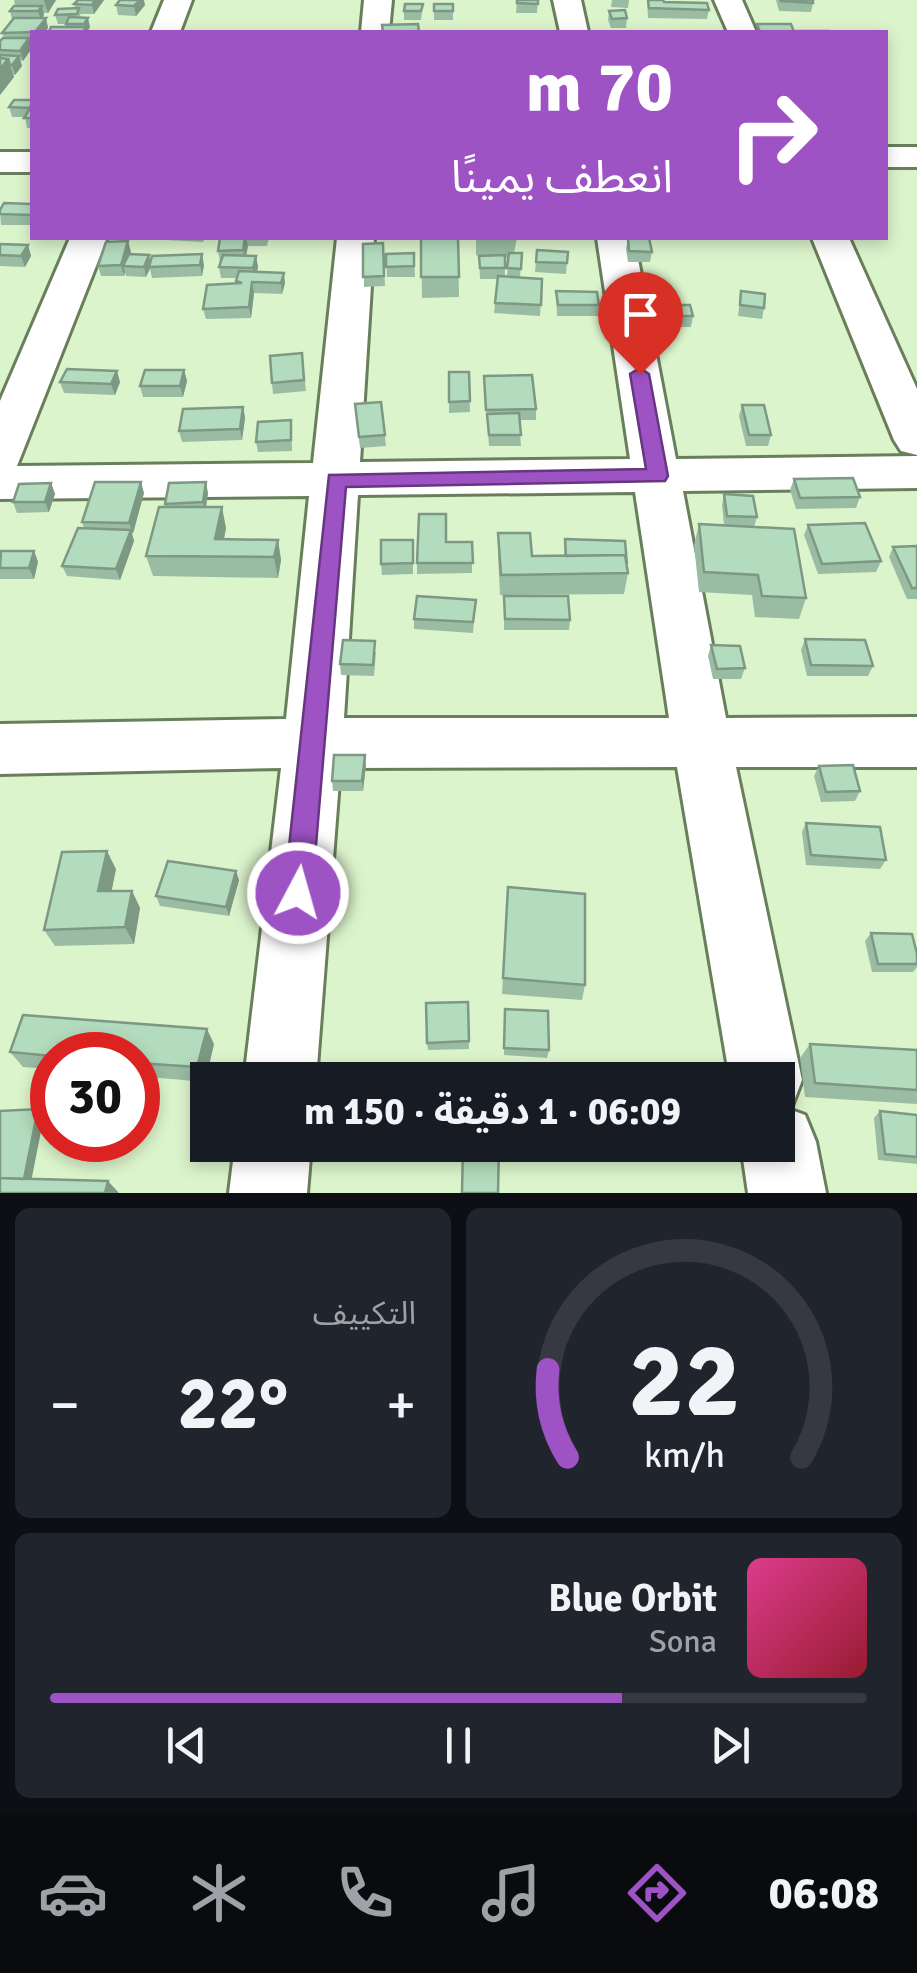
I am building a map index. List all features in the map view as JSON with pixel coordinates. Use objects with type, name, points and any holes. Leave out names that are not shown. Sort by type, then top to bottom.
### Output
[{"type":"street","points":[[167,30],[178,0]]},
{"type":"street","points":[[374,30],[378,0]]},
{"type":"street","points":[[568,0],[574,30]]},
{"type":"street","points":[[728,0],[741,30]]},
{"type":"street","points":[[888,157],[917,157]]},
{"type":"street","points":[[0,162],[30,162]]},
{"type":"street","points":[[0,456],[87,240]]},
{"type":"street","points":[[282,1062],[355,240]]},
{"type":"street","points":[[615,240],[702,743],[763,1062]]},
{"type":"street","points":[[831,240],[917,440]]},
{"type":"street","points":[[0,484],[917,472]]},
{"type":"street","points":[[0,748],[917,742]]},
{"type":"street","points":[[268,1193],[271,1162]]},
{"type":"street","points":[[782,1162],[787,1193]]},
{"type":"building","points":[[78,0],[95,0],[92,5],[74,4]]},
{"type":"building","points":[[120,0],[140,0],[134,6],[116,5]]},
{"type":"building","points":[[538,0],[538,4],[517,3]]},
{"type":"building","points":[[648,0],[707,3],[709,10],[649,8]]},
{"type":"building","points":[[813,0],[813,3],[781,1]]},
{"type":"building","points":[[405,4],[423,4],[421,11],[404,11]]},
{"type":"building","points":[[434,4],[453,4],[453,11],[434,11]]},
{"type":"building","points":[[14,6],[42,6],[38,11],[10,11]]},
{"type":"building","points":[[79,8],[77,14],[55,15],[58,9]]},
{"type":"building","points":[[625,10],[627,18],[612,19],[609,11]]},
{"type":"building","points":[[69,17],[88,18],[84,24],[66,24]]},
{"type":"building","points":[[14,18],[46,18],[37,30],[2,33]]},
{"type":"building","points":[[418,24],[419,30],[383,30],[382,25]]},
{"type":"building","points":[[757,24],[791,24],[793,30],[759,30]]},
{"type":"building","points":[[51,27],[86,27],[84,30],[50,30]]},
{"type":"building","points":[[3,38],[29,38],[20,51],[0,50]]},
{"type":"building","points":[[0,55],[19,56],[10,65]]},
{"type":"building","points":[[14,100],[30,100],[30,108],[9,107]]},
{"type":"building","points":[[4,203],[30,204],[30,215],[0,214]]},
{"type":"building","points":[[220,240],[245,240],[243,250],[218,251]]},
{"type":"building","points":[[421,240],[458,240],[459,277],[421,277]]},
{"type":"building","points":[[628,240],[649,240],[652,252],[629,251]]},
{"type":"building","points":[[128,241],[121,265],[98,266],[106,242]]},
{"type":"building","points":[[383,243],[384,276],[363,277],[363,244]]},
{"type":"building","points":[[0,244],[28,245],[21,256],[0,255]]},
{"type":"building","points":[[537,250],[568,252],[567,263],[536,262]]},
{"type":"building","points":[[414,253],[414,266],[386,267],[386,254]]},
{"type":"building","points":[[509,253],[522,253],[521,269],[507,268]]},
{"type":"building","points":[[129,254],[149,255],[144,267],[123,266]]},
{"type":"building","points":[[202,254],[200,265],[149,267],[152,256]]},
{"type":"building","points":[[223,255],[256,256],[253,268],[219,267]]},
{"type":"building","points":[[505,255],[505,268],[480,268],[479,256]]},
{"type":"building","points":[[239,271],[284,273],[281,283],[252,282],[249,307],[203,309],[207,285],[242,283],[236,281]]},
{"type":"building","points":[[498,276],[542,279],[541,305],[495,303]]},
{"type":"building","points":[[556,291],[597,292],[599,305],[558,305]]},
{"type":"building","points":[[741,291],[765,294],[764,308],[740,305]]},
{"type":"building","points":[[643,305],[690,305],[693,316],[645,316]]},
{"type":"building","points":[[302,353],[304,380],[272,383],[270,356]]},
{"type":"building","points":[[67,369],[117,371],[111,384],[60,382]]},
{"type":"building","points":[[145,370],[184,370],[180,386],[140,386]]},
{"type":"building","points":[[449,372],[469,372],[470,401],[449,402]]},
{"type":"building","points":[[532,375],[536,409],[486,410],[484,376]]},
{"type":"building","points":[[381,402],[385,435],[359,437],[355,404]]},
{"type":"building","points":[[742,405],[764,405],[771,435],[749,435]]},
{"type":"building","points":[[243,407],[240,429],[179,431],[183,409]]},
{"type":"building","points":[[519,413],[521,435],[489,435],[487,414]]},
{"type":"building","points":[[291,420],[291,440],[256,442],[258,422]]},
{"type":"building","points":[[853,478],[860,497],[800,498],[794,479]]},
{"type":"building","points":[[95,482],[141,482],[129,523],[82,522]]},
{"type":"building","points":[[206,482],[203,502],[165,504],[169,483]]},
{"type":"building","points":[[51,483],[45,502],[13,502],[19,484]]},
{"type":"building","points":[[724,494],[753,496],[757,517],[727,516]]},
{"type":"building","points":[[159,507],[222,507],[215,539],[278,540],[274,557],[146,556]]},
{"type":"building","points":[[419,514],[446,514],[446,542],[472,542],[473,563],[417,563]]},
{"type":"building","points":[[865,523],[881,561],[822,564],[808,525]]},
{"type":"building","points":[[699,524],[794,529],[806,598],[762,596],[758,575],[704,572]]},
{"type":"building","points":[[78,528],[131,530],[116,569],[62,566]]},
{"type":"building","points":[[498,533],[530,533],[532,556],[625,555],[628,573],[501,575]]},
{"type":"building","points":[[565,539],[625,541],[627,564],[625,555],[566,556]]},
{"type":"building","points":[[381,540],[413,540],[413,563],[381,564]]},
{"type":"building","points":[[917,546],[917,588],[912,588],[893,547]]},
{"type":"building","points":[[1,551],[34,551],[29,568],[0,568]]},
{"type":"building","points":[[417,596],[476,600],[473,622],[414,619]]},
{"type":"building","points":[[504,596],[568,596],[570,620],[505,619]]},
{"type":"building","points":[[805,639],[865,640],[873,666],[811,665]]},
{"type":"building","points":[[343,640],[375,641],[373,665],[340,664]]},
{"type":"building","points":[[711,645],[740,646],[745,668],[717,669]]},
{"type":"building","points":[[334,755],[365,755],[362,781],[332,781]]},
{"type":"building","points":[[853,765],[860,791],[826,792],[819,766]]},
{"type":"building","points":[[806,823],[880,827],[886,860],[811,855]]},
{"type":"building","points":[[107,851],[98,891],[132,891],[125,927],[44,930],[62,852]]},
{"type":"building","points":[[168,861],[236,871],[226,907],[156,896]]},
{"type":"building","points":[[508,887],[585,894],[585,985],[503,978]]},
{"type":"building","points":[[871,933],[912,934],[917,964],[878,964]]},
{"type":"building","points":[[468,1002],[469,1041],[427,1043],[426,1003]]},
{"type":"building","points":[[505,1009],[548,1011],[549,1050],[504,1048]]},
{"type":"building","points":[[23,1015],[207,1029],[198,1062],[190,1062],[190,1067],[160,1064],[160,1032],[30,1032],[30,1054],[10,1052]]},
{"type":"building","points":[[810,1044],[917,1050],[917,1090],[815,1083]]},
{"type":"building","points":[[30,1109],[30,1149],[24,1179],[0,1178],[0,1111]]},
{"type":"building","points":[[880,1111],[917,1115],[917,1157],[885,1154]]},
{"type":"building","points":[[463,1162],[499,1162],[498,1193],[462,1193]]},
{"type":"building","points":[[0,1178],[108,1181],[105,1193],[0,1193]]},
{"type":"route","points":[[298,893],[336,480],[658,476],[640,374]]}]
